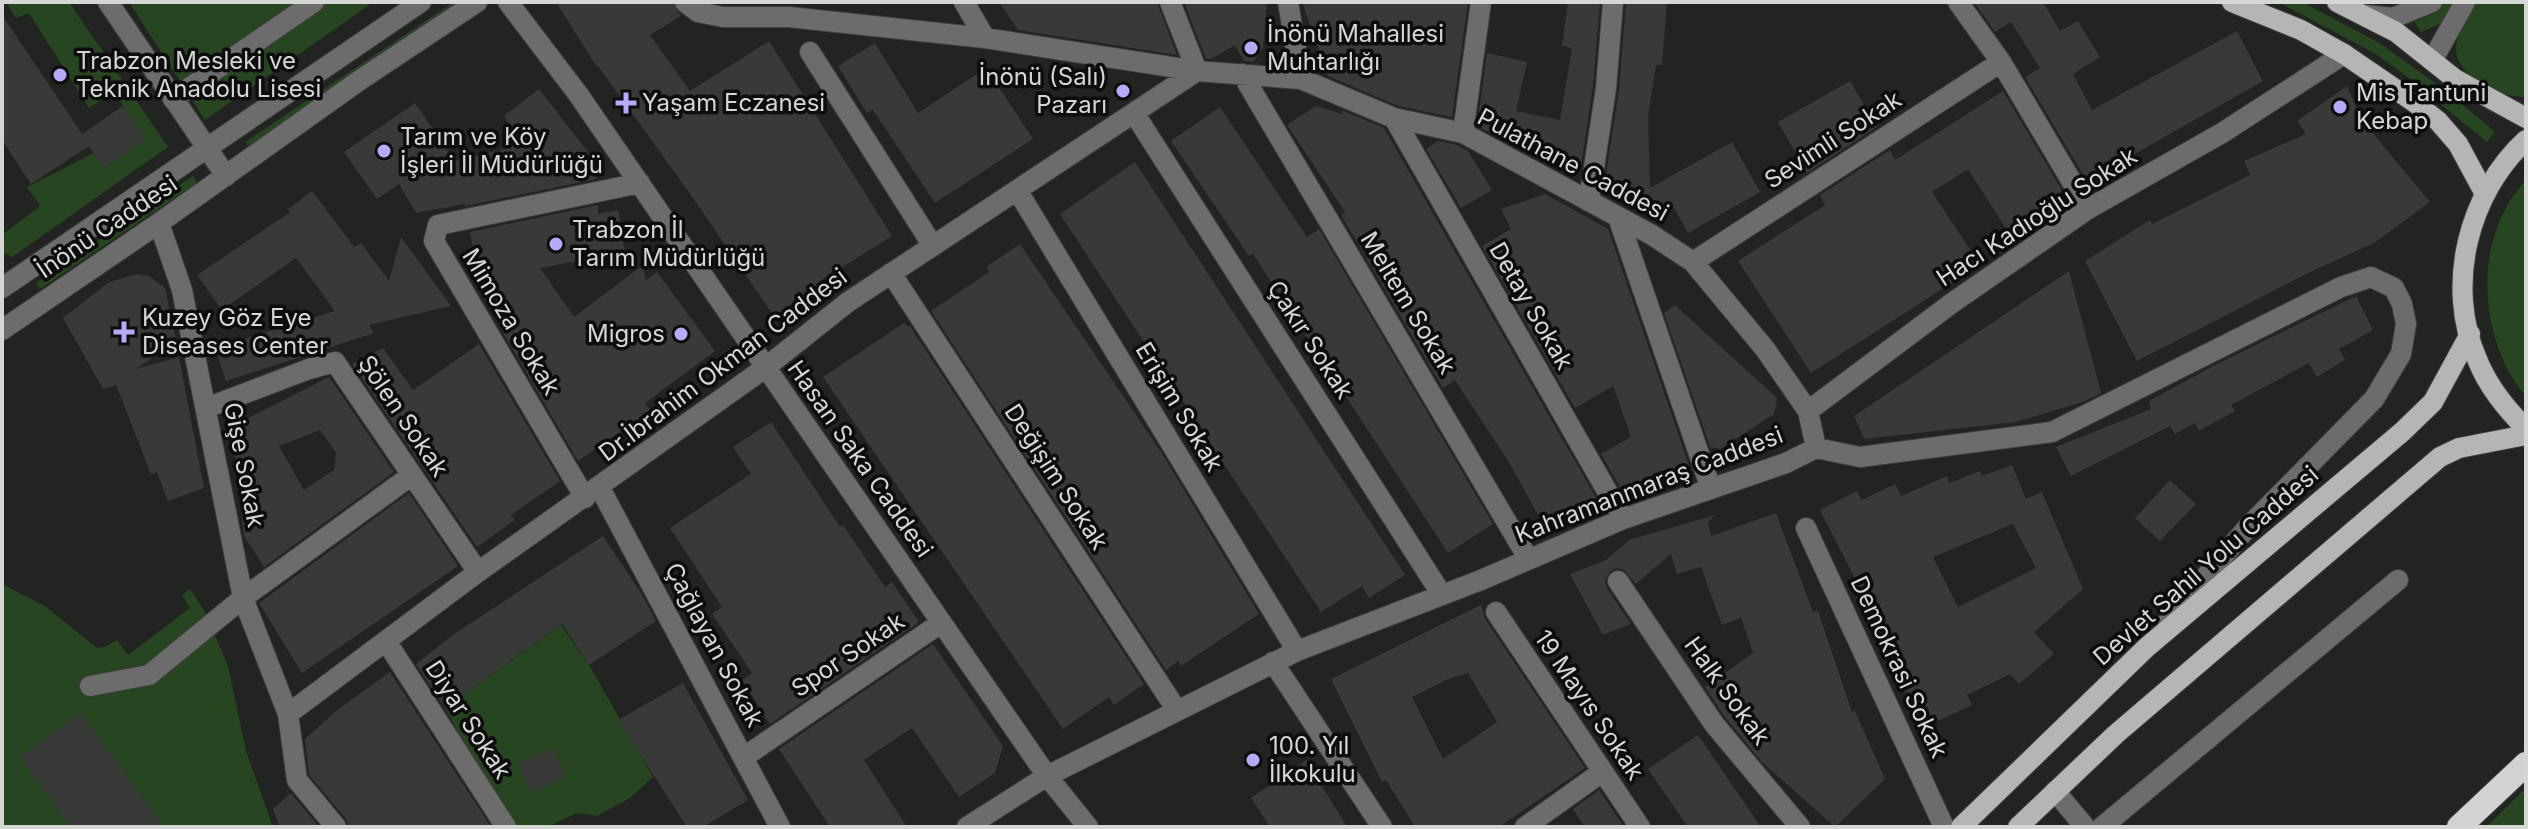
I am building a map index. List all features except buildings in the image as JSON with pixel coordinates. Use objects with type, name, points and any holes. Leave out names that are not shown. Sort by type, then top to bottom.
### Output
[{"type":"highway","points":[[2459,827],[2526,764]]},
{"type":"main road","points":[[2232,2],[2301,30],[2344,54],[2438,121],[2458,144],[2485,194]]},
{"type":"main road","points":[[2337,2],[2396,32],[2455,79],[2526,118]]},
{"type":"main road","points":[[2018,827],[2128,724],[2440,457],[2459,448],[2526,432],[2499,400],[2476,359],[2464,314],[2463,267],[2473,221],[2485,194],[2493,178],[2526,140]]},
{"type":"main road","name":"Devlet Sahil Yolu Caddesi","points":[[1961,827],[2147,647],[2433,402],[2470,334]]},
{"type":"street","points":[[108,2],[226,176]]},
{"type":"street","points":[[173,99],[314,2]]},
{"type":"street","name":"İnönü Caddesi","points":[[2,288],[206,149],[397,8],[421,2]]},
{"type":"street","name":"İnönü Caddesi","points":[[2,298],[10,325],[360,80],[477,2]]},
{"type":"street","name":"Hasan Saka Caddesi","points":[[508,2],[578,94],[1047,776],[1088,827]]},
{"type":"street","name":"Pulathane Caddesi","points":[[685,2],[698,12],[723,17],[789,17],[985,38],[1197,71],[1301,79],[1394,118],[1463,133],[1618,217],[1693,262],[1765,349],[1808,411],[1816,448]]},
{"type":"street","points":[[723,17],[747,2]]},
{"type":"street","points":[[964,2],[985,38]]},
{"type":"street","points":[[1170,2],[1197,71]]},
{"type":"street","points":[[1288,2],[1301,79]]},
{"type":"street","points":[[1463,133],[1481,2]]},
{"type":"street","points":[[1589,201],[1606,88],[1613,2]]},
{"type":"street","points":[[1958,2],[2001,62],[2088,209]]},
{"type":"street","points":[[2366,15],[2393,18],[2432,2]]},
{"type":"street","points":[[2433,59],[2465,2]]},
{"type":"street","points":[[810,52],[933,246]]},
{"type":"street","name":"Hacı Kadıoğlu Sokak","points":[[1808,411],[1952,303],[2088,209],[2222,133],[2344,54]]},
{"type":"street","name":"Sevimli Sokak","points":[[1693,262],[2001,62]]},
{"type":"street","name":"Dr.İbrahim Okman Caddesi","points":[[288,714],[478,572],[765,368],[848,302],[1197,71]]},
{"type":"street","name":"Meltem Sokak","points":[[1242,74],[1528,558]]},
{"type":"street","name":"Çakır Sokak","points":[[1134,113],[1442,595]]},
{"type":"street","name":"Detay Sokak","points":[[1394,118],[1623,519]]},
{"type":"street","name":"Mimoza Sokak","points":[[592,493],[434,241],[438,225],[640,183]]},
{"type":"street","name":"Erişim Sokak","points":[[1017,190],[1297,651]]},
{"type":"street","points":[[1618,217],[1711,489]]},
{"type":"street","name":"Gişe Sokak","points":[[159,223],[182,290],[243,598],[288,714],[297,780],[336,827]]},
{"type":"street","name":"Değişim Sokak","points":[[891,273],[1176,709]]},
{"type":"street","name":"Kahramanmaraş Caddesi","points":[[967,827],[1047,776],[1273,662],[1623,519],[1786,463],[1816,448],[1860,457],[2052,432],[2341,287],[2371,277],[2394,288],[2402,304],[2406,324],[2401,354],[2374,399],[2247,528],[2147,647]]},
{"type":"street","name":"Şölen Sokak","points":[[206,408],[335,362],[478,572]]},
{"type":"street","points":[[90,686],[149,675],[243,598],[412,475]]},
{"type":"street","name":"Çağlayan Sokak","points":[[592,493],[744,757],[780,827]]},
{"type":"street","name":"Demokrasi Sokak","points":[[1806,528],[1944,827]]},
{"type":"street","points":[[2102,827],[2398,580]]},
{"type":"street","name":"Halk Sokak","points":[[1618,581],[1714,724],[1800,827]]},
{"type":"street","name":"19 Mayıs Sokak","points":[[1496,612],[1640,827]]},
{"type":"street","name":"Spor Sokak","points":[[744,757],[941,623]]},
{"type":"street","name":"Diyar Sokak","points":[[386,641],[506,827]]},
{"type":"street","points":[[1273,662],[1382,827]]},
{"type":"street","points":[[1525,827],[1602,772]]},
{"type":"street","points":[[2055,791],[2085,827]]},
{"type":"green space","points":[[6,2],[69,2],[168,147],[12,257],[2,252],[2,235],[40,206],[27,187],[94,153],[104,168],[145,139],[114,92],[89,108],[29,13],[16,18]]},
{"type":"green space","points":[[129,2],[366,2],[369,5],[205,120]]},
{"type":"green space","points":[[454,2],[463,2],[248,146],[245,142]]},
{"type":"green space","points":[[2278,2],[2302,2],[2381,44],[2450,94],[2495,132],[2487,142],[2374,53]]},
{"type":"green space","points":[[2447,2],[2456,2],[2442,23],[2421,32],[2414,22],[2433,14]]},
{"type":"green space","points":[[2475,2],[2526,2],[2526,97],[2494,90],[2472,77],[2458,60],[2458,38]]},
{"type":"green space","points":[[193,176],[197,183],[40,289],[36,283]]},
{"type":"green space","points":[[2526,180],[2526,397],[2510,373],[2498,346],[2490,317],[2487,288],[2489,258],[2496,230],[2508,203]]},
{"type":"green space","points":[[2,584],[45,606],[97,648],[117,640],[128,655],[190,608],[182,595],[190,589],[205,612],[228,666],[246,751],[273,827],[2,827]]},
{"type":"green space","points":[[561,625],[589,665],[653,777],[630,798],[597,816],[577,813],[547,827],[516,827],[445,708]]},
{"type":"green space","points":[[2526,788],[2526,827],[2486,827]]},
{"type":"place","name":"İnönü Mahallesi Muhtarlığı","points":[[1251,48]]},
{"type":"place","name":"Trabzon Mesleki ve Teknik Anadolu Lisesi","points":[[60,75]]},
{"type":"place","name":"İnönü (Salı) Pazarı","points":[[1123,91]]},
{"type":"place","name":"Yaşam Eczanesi","points":[[626,103]]},
{"type":"place","name":"Mis Tantuni Kebap","points":[[2340,107]]},
{"type":"place","name":"Tarım ve Köy İşleri İl Müdürlüğü","points":[[384,151]]},
{"type":"place","name":"Trabzon İl Tarım Müdürlüğü","points":[[556,244]]},
{"type":"place","name":"Kuzey Göz Eye Diseases Center","points":[[124,332]]},
{"type":"place","name":"Migros","points":[[681,334]]},
{"type":"place","name":"100. Yıl İlkokulu","points":[[1253,760]]}]
